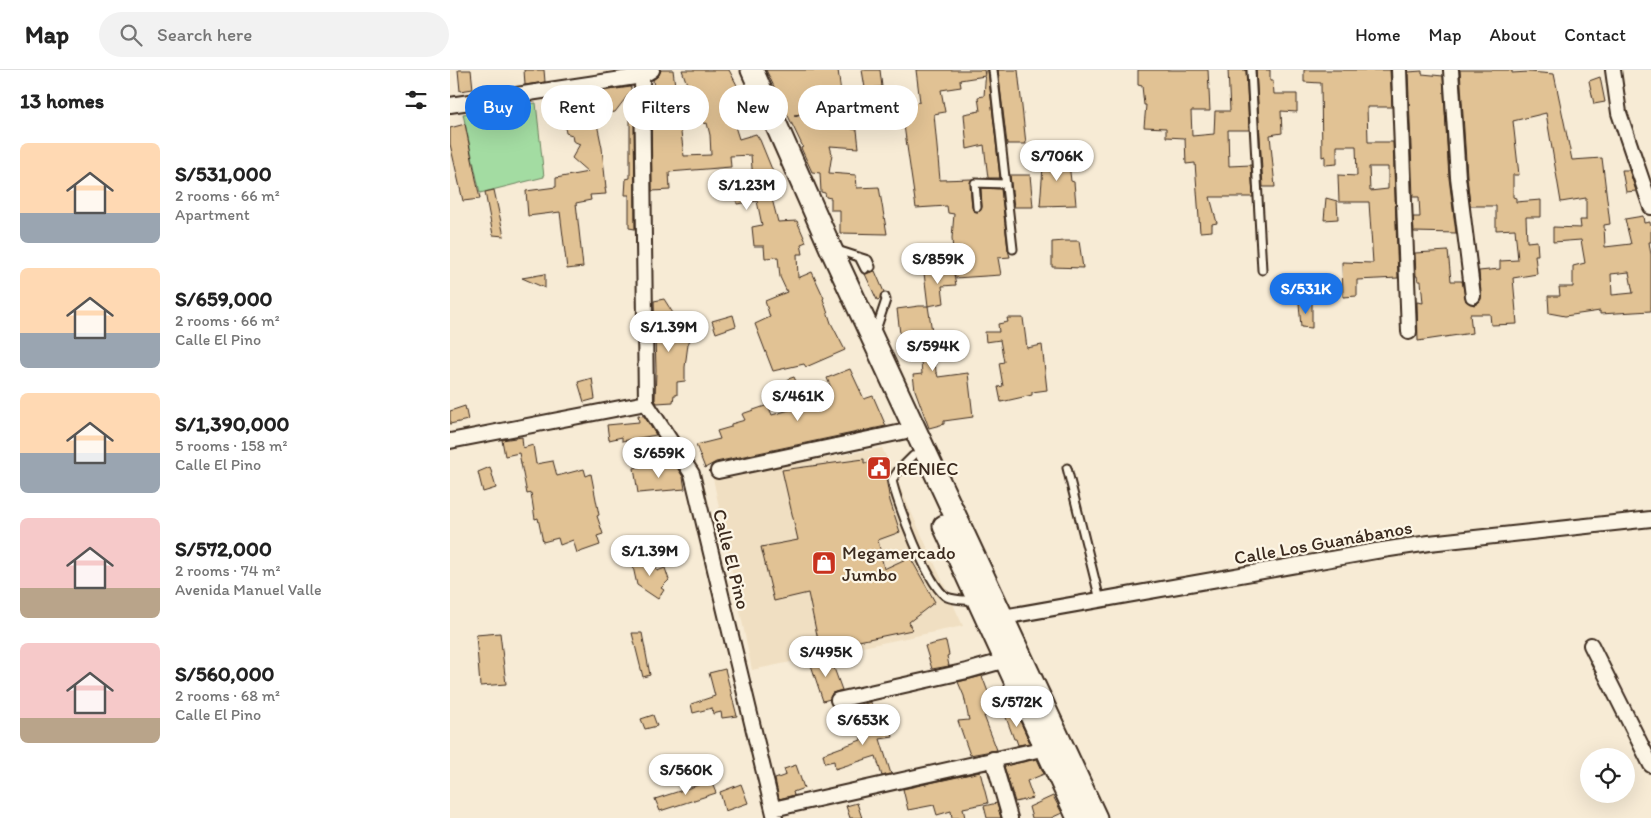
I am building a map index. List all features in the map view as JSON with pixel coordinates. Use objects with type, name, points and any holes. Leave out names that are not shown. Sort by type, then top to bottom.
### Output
[{"type":"main road","points":[[738,70],[909,431],[1003,617],[1096,818]]},
{"type":"main road","points":[[752,70],[874,339],[909,431],[912,456],[1078,818]]},
{"type":"street","points":[[1399,70],[1409,332]]},
{"type":"street","points":[[1450,70],[1458,177],[1473,296]]},
{"type":"street","points":[[1613,70],[1619,113],[1651,206]]},
{"type":"street","points":[[450,106],[645,72],[646,403],[450,441]]},
{"type":"street","name":"Calle El Pino","points":[[646,403],[692,474],[774,813]]},
{"type":"street","points":[[718,471],[909,431]]},
{"type":"street","name":"Calle Los Guanábanos","points":[[1003,617],[1394,548],[1651,519]]},
{"type":"street","points":[[1591,644],[1651,765]]},
{"type":"street","points":[[838,700],[967,672],[1006,660]]},
{"type":"street","points":[[774,813],[1046,748]]},
{"type":"street","points":[[993,760],[1010,818]]},
{"type":"lane","points":[[993,70],[1014,249]]},
{"type":"lane","points":[[1252,70],[1262,270]]},
{"type":"lane","points":[[976,207],[975,183],[1006,184]]},
{"type":"lane","points":[[832,249],[859,257],[868,268]]},
{"type":"lane","points":[[874,339],[886,300],[882,298]]},
{"type":"lane","points":[[912,456],[892,480],[895,495],[915,544],[936,585],[943,594],[948,597],[979,602]]},
{"type":"lane","points":[[1067,468],[1100,601]]},
{"type":"shaded area","points":[[882,448],[963,626],[752,670],[713,478]]},
{"type":"green space","points":[[536,103],[544,177],[480,193],[466,130],[531,130],[531,104]]},
{"type":"building","points":[[458,70],[471,70],[473,85],[465,85],[465,90],[460,91]]},
{"type":"building","points":[[524,70],[544,70],[545,82],[525,85]]},
{"type":"building","points":[[661,70],[673,70],[675,85],[654,85],[653,80],[659,75]]},
{"type":"building","points":[[682,70],[729,70],[737,85],[719,85],[719,130],[736,130],[739,139],[756,134],[760,140],[778,184],[777,198],[772,199],[778,222],[797,221],[806,242],[801,244],[803,254],[797,254],[798,278],[812,272],[824,298],[831,323],[845,350],[806,367],[804,364],[773,371],[755,324],[770,317],[765,301],[787,292],[780,277],[778,257],[765,258],[764,246],[754,246],[752,227],[762,225],[757,201],[737,204],[735,186],[751,186],[751,181],[753,181],[751,155],[730,156],[731,167],[669,172],[670,190],[652,191],[651,130],[681,130],[684,156],[711,155],[709,130],[709,85],[687,85]]},
{"type":"building","points":[[766,70],[838,70],[840,85],[798,85],[798,114],[794,115],[798,116],[798,130],[857,130],[859,148],[830,146],[832,154],[829,173],[856,175],[857,188],[879,187],[887,234],[840,233],[840,210],[831,210],[831,198],[826,197],[825,193],[821,192],[820,173],[812,172],[801,148],[803,147],[788,116],[788,85],[773,85]]},
{"type":"building","points":[[862,70],[880,70],[882,85],[864,85]]},
{"type":"building","points":[[916,70],[984,70],[985,76],[960,80],[961,87],[941,90],[945,112],[934,114],[940,180],[972,179],[970,183],[972,207],[977,212],[982,207],[981,188],[1001,189],[1010,257],[998,258],[1001,275],[955,278],[952,238],[954,214],[948,213],[947,206],[916,208],[905,130],[918,130],[918,102],[920,102]]},
{"type":"building","points":[[986,70],[988,70],[1000,178],[988,178],[984,145],[967,149],[964,114],[980,111],[978,97],[984,96]]},
{"type":"building","points":[[998,70],[1018,70],[1026,144],[1007,144]]},
{"type":"building","points":[[1138,70],[1208,70],[1210,111],[1191,111],[1192,136],[1214,134],[1215,111],[1230,111],[1228,70],[1246,70],[1249,130],[1228,130],[1229,166],[1251,165],[1253,197],[1210,197],[1217,223],[1212,224],[1212,231],[1200,232],[1195,163],[1186,164],[1185,138],[1166,137],[1166,128],[1144,127],[1146,105],[1144,105],[1142,86],[1138,85]]},
{"type":"building","points":[[1256,70],[1270,70],[1270,81],[1273,81],[1274,94],[1297,94],[1297,112],[1281,111],[1282,133],[1270,135],[1275,187],[1263,187]]},
{"type":"building","points":[[1304,70],[1390,70],[1392,107],[1367,107],[1368,142],[1393,142],[1398,278],[1357,280],[1357,296],[1343,297],[1342,262],[1373,263],[1369,202],[1339,202],[1338,175],[1357,176],[1356,146],[1337,146],[1337,164],[1325,165],[1325,156],[1322,157],[1321,83],[1304,82]],"holes":[[[1369,167],[1388,167],[1388,189],[1370,191]]]},
{"type":"building","points":[[1460,70],[1512,70],[1512,73],[1554,74],[1572,160],[1602,158],[1610,224],[1604,225],[1605,247],[1631,244],[1625,219],[1643,216],[1644,223],[1650,222],[1651,311],[1600,314],[1600,311],[1565,316],[1549,313],[1548,296],[1560,296],[1559,287],[1573,287],[1573,266],[1585,263],[1581,240],[1553,242],[1553,227],[1581,228],[1580,220],[1586,220],[1586,198],[1561,202],[1546,113],[1513,121],[1519,175],[1513,175],[1513,197],[1516,198],[1516,202],[1541,200],[1541,217],[1526,217],[1527,242],[1537,241],[1538,255],[1535,255],[1537,274],[1513,278],[1517,324],[1491,325],[1490,314],[1470,314],[1472,333],[1418,341],[1417,302],[1423,303],[1421,281],[1418,281],[1416,276],[1415,253],[1448,251],[1451,281],[1462,281],[1466,301],[1474,305],[1481,299],[1479,271],[1500,269],[1500,261],[1518,260],[1515,229],[1496,230],[1496,206],[1470,206]],"holes":[[[1629,272],[1633,293],[1612,295],[1611,274]]]},
{"type":"building","points":[[1422,71],[1422,74],[1443,76],[1449,178],[1456,233],[1414,232],[1413,217],[1420,217],[1419,197],[1413,197],[1408,72]]},
{"type":"building","points":[[1600,77],[1605,102],[1594,104],[1589,81]]},
{"type":"building","points":[[623,88],[623,102],[613,112],[613,89]]},
{"type":"building","points":[[465,124],[480,199],[463,201],[450,144],[450,128]]},
{"type":"building","points":[[565,130],[598,130],[606,188],[606,194],[590,195],[591,200],[576,203],[583,267],[567,269],[560,212],[528,216],[526,191],[556,187],[556,178],[588,172],[572,158],[580,144],[573,141],[572,135],[566,133]]},
{"type":"building","points":[[630,130],[634,130],[635,229],[629,228],[629,195],[625,195],[626,179],[630,178]]},
{"type":"building","points":[[1060,142],[1069,142],[1071,151],[1060,152]]},
{"type":"building","points":[[1044,154],[1068,155],[1071,181],[1074,182],[1076,205],[1040,206]]},
{"type":"building","points":[[1622,170],[1629,170],[1636,191],[1626,192]]},
{"type":"building","points":[[1010,175],[1030,175],[1033,207],[1014,207]]},
{"type":"building","points":[[494,190],[504,236],[493,235],[485,192]]},
{"type":"building","points":[[1326,198],[1337,201],[1338,219],[1324,220]]},
{"type":"building","points":[[1079,241],[1083,268],[1052,267],[1052,242]]},
{"type":"building","points":[[953,269],[956,285],[942,286],[944,303],[928,306],[924,273]]},
{"type":"building","points":[[875,271],[884,292],[881,294],[880,299],[877,300],[865,274]]},
{"type":"building","points":[[545,274],[545,288],[522,278]]},
{"type":"building","points":[[664,299],[690,340],[685,367],[685,381],[677,382],[677,395],[674,395],[673,402],[657,403],[655,400],[654,301]]},
{"type":"building","points":[[1312,302],[1312,328],[1301,327],[1299,303]]},
{"type":"building","points":[[928,306],[938,377],[968,373],[973,417],[944,421],[944,424],[929,428],[915,390],[913,375],[922,374],[920,349],[902,350],[897,309]]},
{"type":"building","points":[[733,315],[736,326],[716,333],[712,321]]},
{"type":"building","points":[[1007,318],[1023,318],[1027,348],[1042,345],[1047,390],[1032,392],[1032,395],[1001,402],[998,387],[1003,386],[999,363],[1004,362],[1000,340],[986,342],[985,332],[999,332],[998,324],[1008,322]]},
{"type":"building","points":[[850,369],[864,399],[873,396],[886,426],[716,462],[705,468],[696,445],[720,439],[717,431],[745,420],[742,414],[768,405],[772,415],[796,408],[788,379],[794,377],[802,395],[831,388],[827,378]]},
{"type":"building","points":[[592,378],[595,399],[584,402],[578,382]]},
{"type":"building","points":[[465,406],[468,420],[450,424],[450,411]]},
{"type":"building","points":[[638,415],[644,416],[656,435],[622,441],[622,437],[609,440],[607,425],[639,422]]},
{"type":"building","points":[[522,437],[523,448],[533,445],[536,464],[553,461],[557,476],[584,469],[586,476],[591,474],[599,515],[597,516],[603,534],[597,536],[600,545],[577,553],[573,540],[560,545],[558,538],[543,542],[538,518],[535,519],[531,493],[527,494],[519,453],[505,456],[502,440]]},
{"type":"building","name":"Megamercado Jumbo","points":[[864,459],[864,463],[883,461],[890,501],[900,532],[878,540],[884,569],[910,557],[935,602],[909,622],[912,630],[820,649],[808,593],[774,601],[761,547],[798,540],[782,470]]},
{"type":"building","points":[[676,466],[683,477],[685,489],[638,493],[634,468]]},
{"type":"building","points":[[490,467],[496,488],[483,492],[478,472]]},
{"type":"building","points":[[642,559],[643,563],[654,559],[657,571],[665,568],[669,580],[661,588],[664,590],[658,599],[637,585],[632,562]]},
{"type":"building","points":[[500,633],[506,684],[480,686],[476,635]]},
{"type":"building","points":[[632,633],[642,633],[650,675],[643,677]]},
{"type":"building","points":[[946,641],[949,666],[932,669],[925,646]]},
{"type":"building","points":[[830,657],[842,690],[832,693],[830,699],[823,701],[810,662]]},
{"type":"building","points":[[725,669],[737,716],[722,718],[721,712],[713,714],[712,708],[693,713],[691,704],[715,696],[709,673]]},
{"type":"building","points":[[982,676],[996,713],[984,716],[997,750],[970,755],[958,721],[969,720],[964,696],[958,682]]},
{"type":"building","points":[[871,702],[876,731],[891,727],[893,737],[880,739],[891,774],[882,776],[876,756],[835,769],[834,761],[825,763],[823,754],[861,740],[861,735],[867,733],[861,705]]},
{"type":"building","points":[[1015,710],[1030,743],[1018,745],[1016,739],[1014,739],[1004,712]]},
{"type":"building","points":[[653,715],[657,726],[645,729],[641,719]]},
{"type":"building","points":[[1037,759],[1044,774],[1027,781],[1033,798],[1015,802],[1004,766]]},
{"type":"building","points":[[796,765],[804,788],[793,792],[794,795],[779,799],[775,779],[786,775],[784,769]]},
{"type":"building","points":[[980,772],[988,803],[963,808],[965,818],[952,818],[951,811],[937,815],[934,805],[908,810],[903,789]]},
{"type":"building","points":[[711,781],[716,793],[660,811],[655,799]]},
{"type":"building","points":[[741,784],[748,803],[725,811],[720,792]]},
{"type":"building","points":[[1053,796],[1062,813],[1051,818],[1032,818],[1029,807]]},
{"type":"building","points":[[857,803],[862,818],[850,818],[846,806]]},
{"type":"building","points":[[997,803],[1001,818],[987,818],[984,806]]},
{"type":"place","name":"RENIEC","points":[[879,468]]},
{"type":"place","name":"Megamercado Jumbo","points":[[824,563]]}]
